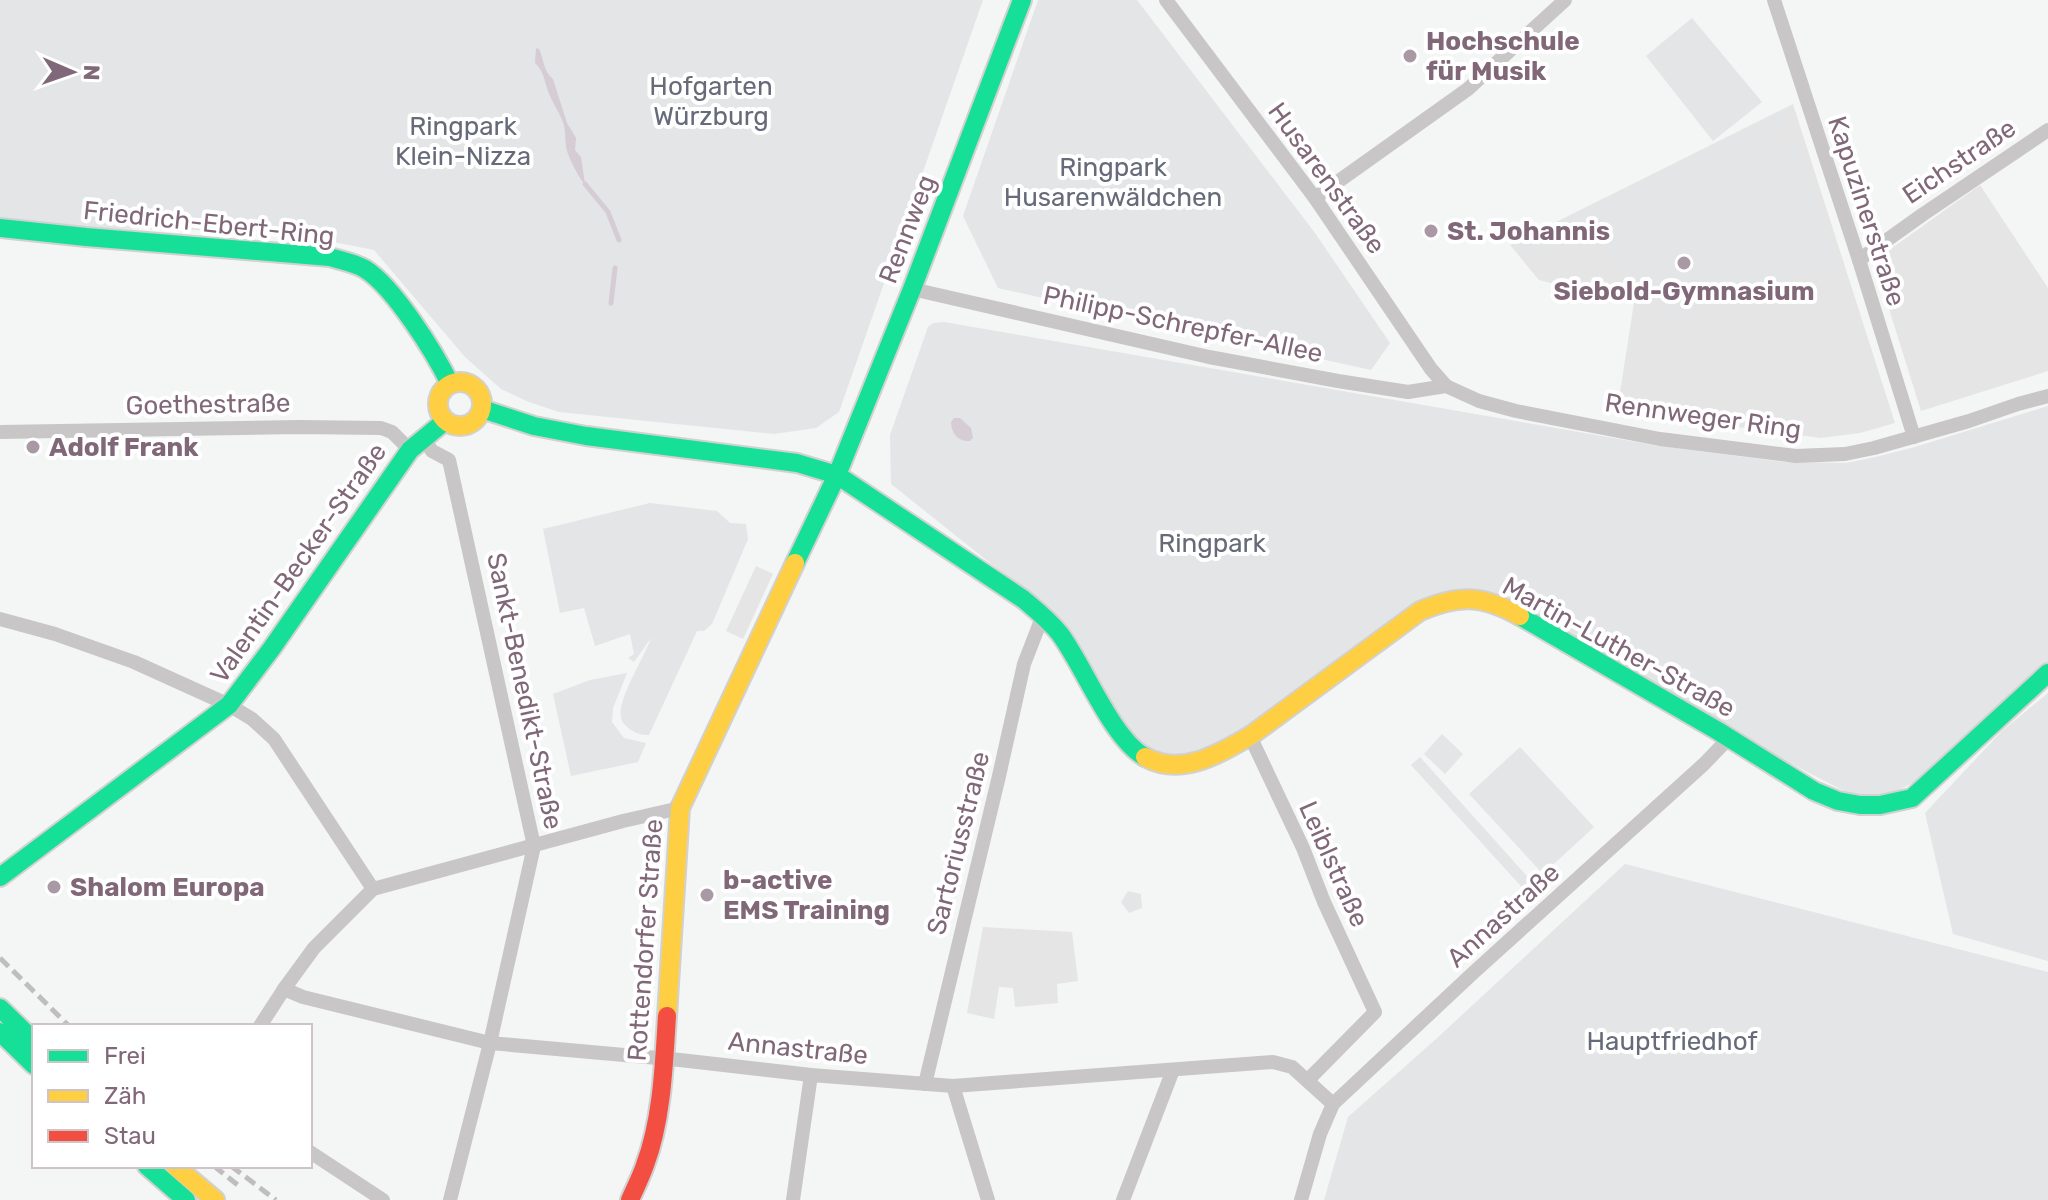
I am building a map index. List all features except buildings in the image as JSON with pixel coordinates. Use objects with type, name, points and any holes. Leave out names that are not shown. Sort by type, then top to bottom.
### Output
[{"type":"main road","name":"Rennweg","points":[[837,475],[1022,0]]},
{"type":"main road","name":"Friedrich-Ebert-Ring","points":[[0,228],[330,257],[366,269],[390,293],[444,368],[450,384]]},
{"type":"main road","points":[[468,383],[480,394],[482,409],[479,416],[466,426],[453,425],[445,421],[438,408],[438,400],[450,384],[468,383]]},
{"type":"main road","points":[[482,409],[534,426],[586,436],[797,463],[837,475]]},
{"type":"main road","name":"Valentin-Becker-Straße","points":[[0,877],[229,705],[416,444],[445,421]]},
{"type":"main road","name":"Martin-Luther-Straße","points":[[837,475],[1043,615],[1060,634],[1124,740],[1134,752],[1148,761],[1165,765],[1189,764],[1224,751],[1250,736],[1420,611],[1458,597],[1485,601],[1512,612],[1828,798],[1858,806],[1876,806],[1912,798],[2048,673]]},
{"type":"main road","name":"Rottendorfer Straße","points":[[630,1200],[646,1163],[657,1115],[664,1059],[680,808],[837,475]]},
{"type":"main road","points":[[0,1008],[32,1039]]},
{"type":"main road","points":[[0,1032],[32,1063]]},
{"type":"main road","points":[[149,1168],[186,1200]]},
{"type":"main road","points":[[177,1168],[215,1200]]},
{"type":"street","name":"Husarenstraße","points":[[1166,0],[1315,198],[1431,369],[1446,386]]},
{"type":"street","points":[[1315,198],[1468,89],[1565,0]]},
{"type":"street","name":"Kapuzinerstraße","points":[[1774,0],[1914,437]]},
{"type":"street","name":"Eichstraße","points":[[1859,260],[2048,130]]},
{"type":"street","name":"Philipp-Schrepfer-Allee","points":[[912,289],[1209,357],[1338,381],[1408,392],[1446,386]]},
{"type":"street","name":"Rennweger Ring","points":[[1446,386],[1479,401],[1571,422],[1681,442],[1796,456],[1845,454],[1874,448],[2048,396]]},
{"type":"street","name":"Goethestraße","points":[[0,432],[381,428],[416,444]]},
{"type":"street","name":"Sankt-Benedikt-Straße","points":[[416,444],[449,460],[534,846],[490,1043],[450,1200]]},
{"type":"street","name":"Sartoriusstraße","points":[[925,1084],[1024,664],[1043,615]]},
{"type":"street","points":[[0,619],[55,634],[134,662],[229,705],[252,719],[274,739],[373,889]]},
{"type":"street","name":"Leiblstraße","points":[[1250,736],[1375,1012],[1308,1080]]},
{"type":"street","name":"Annastraße","points":[[284,989],[303,997],[490,1043],[925,1084],[953,1086],[1273,1062],[1292,1067],[1333,1104],[1729,738]]},
{"type":"street","points":[[261,1024],[314,948],[373,889],[680,808]]},
{"type":"street","points":[[1123,1200],[1173,1070]]},
{"type":"street","points":[[793,1200],[811,1075]]},
{"type":"street","points":[[953,1086],[988,1200]]},
{"type":"street","points":[[1301,1200],[1320,1134],[1333,1104]]},
{"type":"street","points":[[312,1153],[383,1200]]},
{"type":"shaded area","points":[[536,48],[553,79],[567,123],[576,138],[575,150],[581,157],[585,184],[570,159],[564,124],[542,72],[535,63]]},
{"type":"shaded area","name":"Siebold-Gymnasium","points":[[1793,104],[1895,423],[1860,433],[1821,438],[1617,411],[1634,303],[1539,280],[1510,245]]},
{"type":"shaded area","points":[[1980,185],[2048,288],[2048,371],[1921,411],[1874,261]]},
{"type":"shaded area","points":[[954,418],[960,418],[971,428],[973,438],[970,441],[959,439],[954,434],[951,422]]},
{"type":"shaded area","points":[[756,566],[773,574],[743,639],[726,631]]},
{"type":"shaded area","points":[[983,927],[1072,932],[1078,981],[1057,984],[1058,1003],[1015,1007],[1013,988],[999,987],[994,1019],[967,1013]]},
{"type":"green space","name":"Ringpark Klein-Nizza","points":[[0,0],[983,0],[839,412],[816,428],[774,434],[559,412],[529,402],[501,389],[465,357],[374,250],[283,232],[0,226]]},
{"type":"green space","name":"Ringpark Husarenwäldchen","points":[[1038,0],[1137,0],[1315,233],[1390,343],[1371,370],[998,288],[963,216]]},
{"type":"green space","points":[[1692,18],[1762,102],[1713,141],[1646,56]]},
{"type":"green space","points":[[1782,110],[1788,122],[1769,132],[1780,167],[1785,166],[1779,148],[1796,143],[1838,263],[1674,318],[1663,286],[1626,298],[1600,221],[1529,257],[1523,244]]},
{"type":"green space","name":"Ringpark","points":[[944,322],[1660,446],[1784,462],[1846,463],[1876,457],[2048,406],[2048,667],[1916,781],[1884,798],[1850,794],[1510,611],[1458,598],[1226,743],[1181,761],[1148,757],[1130,736],[1053,613],[891,484],[890,435],[928,327]]},
{"type":"green space","points":[[650,503],[717,511],[730,523],[746,524],[748,539],[712,624],[704,631],[697,631],[649,735],[630,729],[622,721],[621,713],[626,692],[651,638],[634,662],[628,658],[634,654],[630,634],[595,646],[584,608],[560,613],[543,529]]},
{"type":"green space","points":[[627,673],[613,708],[612,722],[624,738],[646,743],[638,762],[571,776],[553,694],[590,680]]},
{"type":"green space","points":[[2048,693],[2048,961],[1953,934],[1925,813],[2003,730]]},
{"type":"green space","points":[[1442,734],[1463,754],[1445,774],[1424,754]]},
{"type":"green space","points":[[1520,747],[1594,827],[1543,874],[1469,794]]},
{"type":"green space","points":[[1420,757],[1536,886],[1528,894],[1411,765]]},
{"type":"green space","name":"Hauptfriedhof","points":[[1625,864],[2048,972],[2048,1200],[1324,1200],[1348,1117]]},
{"type":"green space","points":[[1128,891],[1141,894],[1142,908],[1129,913],[1121,902]]},
{"type":"waterway","points":[[585,184],[608,212],[619,240]]},
{"type":"waterway","points":[[611,303],[615,268]]},
{"type":"railway","points":[[0,958],[67,1024]]},
{"type":"railway","points":[[216,1168],[239,1186]]},
{"type":"railway","points":[[234,1168],[276,1200]]},
{"type":"traffic: fast","points":[[795,563],[837,475],[912,289],[1022,0]]},
{"type":"traffic: fast","points":[[0,228],[330,257],[353,264],[376,278],[401,305],[450,384]]},
{"type":"traffic: fast","points":[[482,409],[534,426],[586,436],[797,463],[837,475],[1023,599],[1042,615],[1069,648],[1121,735],[1145,757]]},
{"type":"traffic: fast","points":[[0,877],[229,705],[410,450],[445,421]]},
{"type":"traffic: fast","points":[[1520,616],[1718,731],[1814,791],[1838,801],[1860,805],[1880,805],[1912,798],[2048,673]]},
{"type":"traffic: fast","points":[[0,1008],[32,1039]]},
{"type":"traffic: fast","points":[[0,1032],[32,1063]]},
{"type":"traffic: fast","points":[[149,1168],[186,1200]]},
{"type":"traffic: slow","points":[[460,382],[476,388],[482,404],[476,420],[460,426],[444,420],[438,404],[444,388],[460,382]]},
{"type":"traffic: slow","points":[[667,1016],[680,808],[795,563]]},
{"type":"traffic: slow","points":[[1145,757],[1159,763],[1186,764],[1225,750],[1250,736],[1420,611],[1434,605],[1470,599],[1494,604],[1520,616]]},
{"type":"traffic: slow","points":[[177,1168],[215,1200]]},
{"type":"traffic: jam","points":[[630,1200],[651,1148],[655,1129],[667,1016]]},
{"type":"place","name":"Hochschule für Musik","points":[[1410,56]]},
{"type":"place","name":"St. Johannis","points":[[1431,231]]},
{"type":"place","name":"Siebold-Gymnasium","points":[[1684,263]]},
{"type":"place","name":"Adolf Frank","points":[[33,447]]},
{"type":"place","name":"Shalom Europa","points":[[54,887]]},
{"type":"place","name":"b-active EMS Training","points":[[707,895]]},
{"type":"park label","name":"Hofgarten Würzburg","points":[[711,101]]}]
